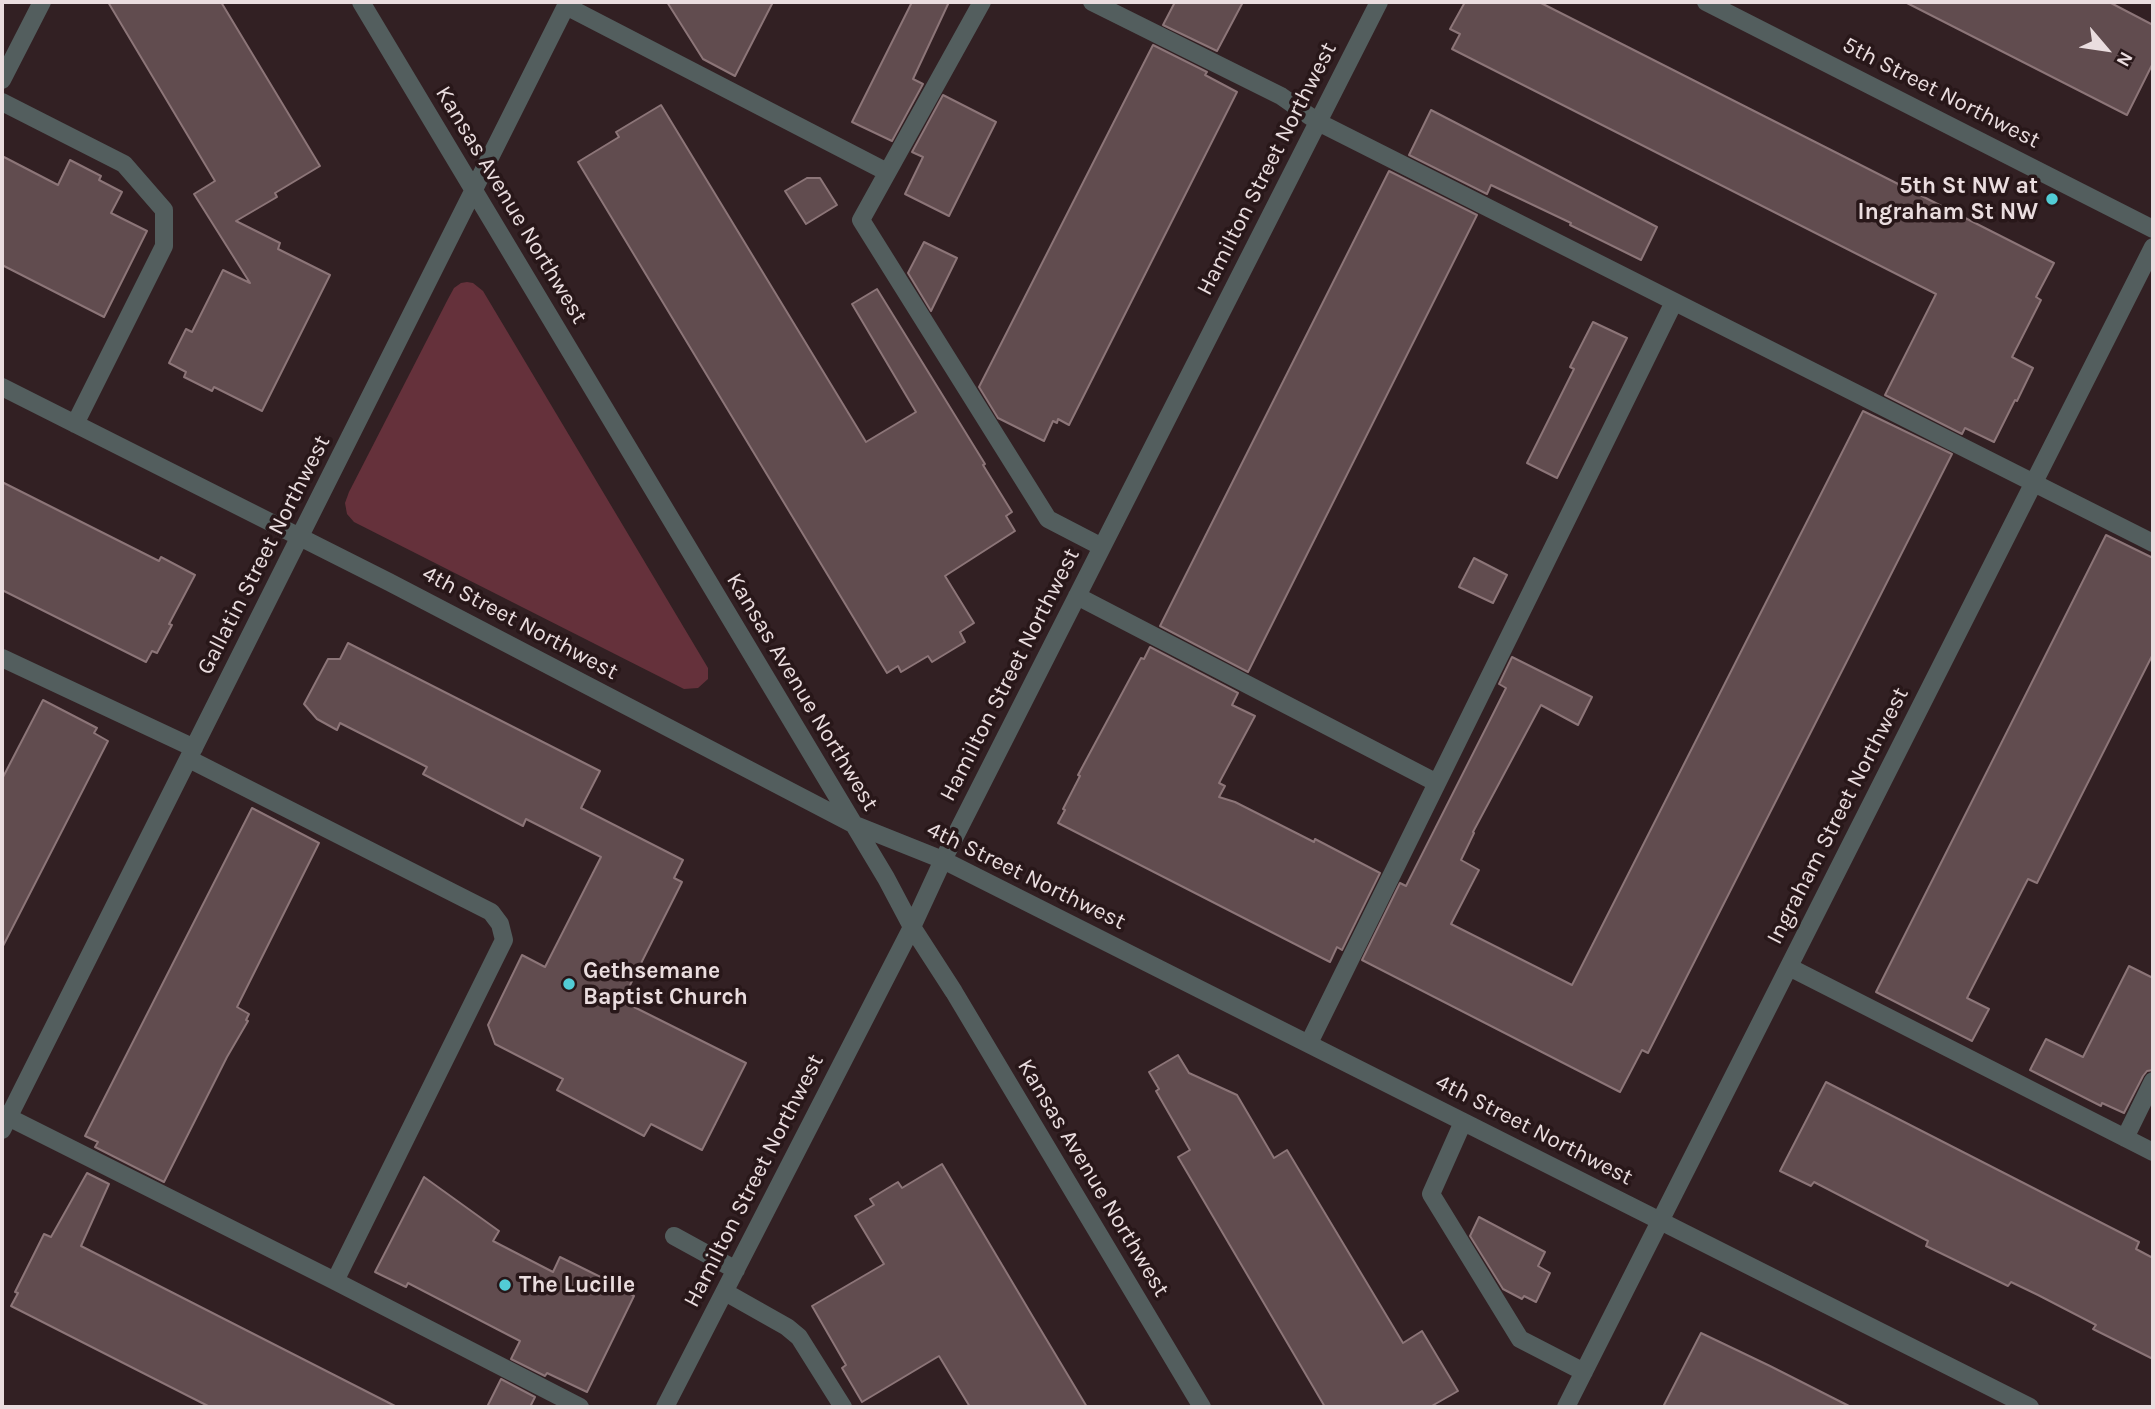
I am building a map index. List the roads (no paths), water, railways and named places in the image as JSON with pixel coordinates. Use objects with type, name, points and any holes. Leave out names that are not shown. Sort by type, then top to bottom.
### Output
[{"type":"street","points":[[2,80],[42,2]]},
{"type":"street","name":"Kansas Avenue Northwest","points":[[361,2],[912,927],[954,992],[1202,1407]]},
{"type":"street","points":[[982,2],[861,220],[1048,519],[1102,547]]},
{"type":"street","points":[[1092,2],[1281,96],[1318,122],[2153,543]]},
{"type":"street","name":"Hamilton Street Northwest","points":[[666,1407],[912,927],[943,860],[1379,2]]},
{"type":"street","name":"5th Street Northwest","points":[[1706,2],[2153,229]]},
{"type":"street","points":[[567,4],[887,172]]},
{"type":"street","name":"Gallatin Street Northwest","points":[[4,1120],[300,538],[567,4]]},
{"type":"street","points":[[2,102],[124,164],[164,210],[164,246],[75,424]]},
{"type":"street","name":"Ingraham Street Northwest","points":[[1566,1407],[2153,247]]},
{"type":"street","points":[[1309,1043],[1674,302]]},
{"type":"street","name":"4th Street Northwest","points":[[2,387],[853,824],[943,860],[2030,1407]]},
{"type":"street","points":[[1077,596],[1437,783]]},
{"type":"street","points":[[2,658],[491,912],[500,924],[504,940],[335,1281]]},
{"type":"street","points":[[1789,967],[2153,1152]]},
{"type":"street","points":[[2125,1138],[2153,1081]]},
{"type":"street","points":[[4,1120],[335,1281],[580,1407]]},
{"type":"street","points":[[1463,1122],[1431,1194],[1520,1339],[1584,1372]]},
{"type":"street","points":[[674,1236],[736,1270]]},
{"type":"street","points":[[724,1292],[787,1326],[799,1337],[843,1407]]},
{"type":"place","name":"5th St NW at Ingraham St NW","points":[[2052,199]]},
{"type":"place","name":"Gethsemane Baptist Church","points":[[569,984]]},
{"type":"place","name":"The Lucille","points":[[505,1285]]}]
